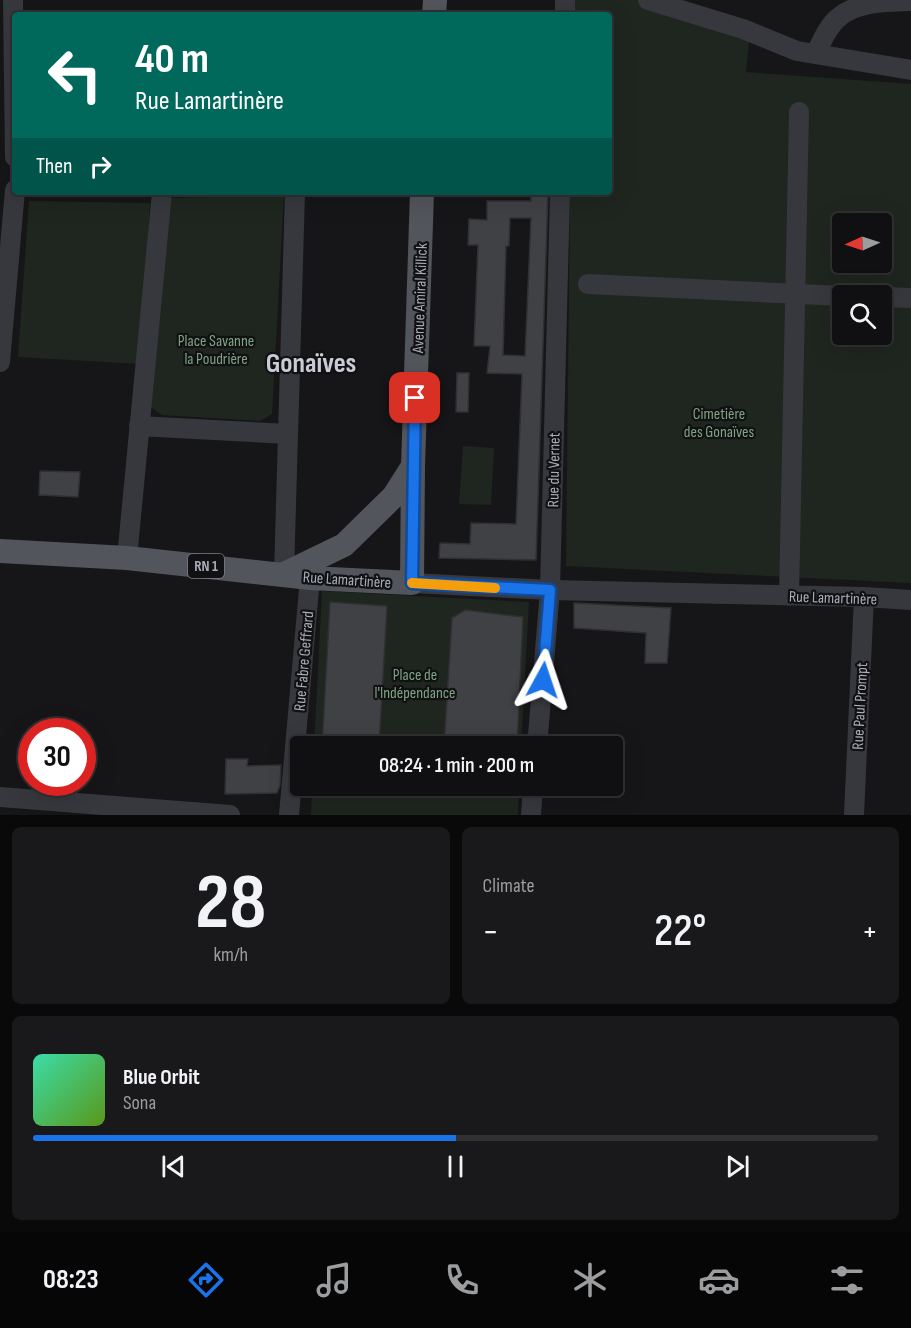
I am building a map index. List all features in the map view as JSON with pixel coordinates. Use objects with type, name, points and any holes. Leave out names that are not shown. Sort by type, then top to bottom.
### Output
[{"type":"main road","name":"Avenue Amiral Killick","points":[[412,583],[412,466],[422,195]]},
{"type":"main road","points":[[284,574],[344,545],[394,496],[412,466]]},
{"type":"main road","name":"Rue Lamartinère","points":[[0,551],[127,558],[310,578],[412,583]]},
{"type":"street","points":[[648,0],[743,29],[797,51],[911,70]]},
{"type":"street","points":[[815,54],[839,9],[911,1]]},
{"type":"street","points":[[0,53],[12,67]]},
{"type":"street","points":[[789,596],[799,112]]},
{"type":"street","points":[[0,362],[15,195]]},
{"type":"street","points":[[127,558],[162,195]]},
{"type":"street","points":[[284,574],[295,195]]},
{"type":"street","name":"Rue du Vernet","points":[[538,736],[550,590],[560,195]]},
{"type":"street","points":[[588,284],[832,296]]},
{"type":"street","points":[[892,297],[911,298]]},
{"type":"street","points":[[139,426],[288,434]]},
{"type":"street","name":"Rue Fabre Geffrard","points":[[289,815],[310,578]]},
{"type":"street","name":"Rue Lamartinère","points":[[412,583],[550,590],[911,600]]},
{"type":"street","name":"Rue Paul Prompt","points":[[854,815],[864,597]]},
{"type":"street","points":[[531,815],[532,796]]},
{"type":"street","points":[[0,797],[230,815]]},
{"type":"green space","name":"Cimetière des Gonaïves","points":[[572,0],[675,0],[751,22],[746,72],[911,84],[911,583],[566,566],[570,195],[612,195],[612,12],[572,12]]},
{"type":"green space","name":"Place Savanne la Poudrière","points":[[284,195],[272,414],[260,421],[162,415],[151,407],[169,198]]},
{"type":"green space","points":[[29,201],[150,203],[141,364],[18,357]]},
{"type":"green space","points":[[463,446],[494,448],[491,505],[459,504]]},
{"type":"green space","name":"Place de l'Indépendance","points":[[322,591],[529,602],[522,736],[518,736],[523,617],[465,610],[452,618],[445,736],[380,736],[387,606],[331,602],[323,736],[315,736]]},
{"type":"green space","points":[[312,796],[519,796],[518,815],[311,815]]},
{"type":"building","points":[[531,195],[548,195],[536,560],[439,558],[440,543],[470,544],[471,523],[516,524],[522,374],[487,373],[490,346],[474,346],[478,245],[468,245],[469,219],[487,220],[487,201],[531,201]],"holes":[[[510,218],[531,218],[525,356],[503,355],[506,246],[509,246]]]},
{"type":"building","points":[[457,373],[469,373],[468,412],[456,412]]},
{"type":"building","points":[[40,471],[80,472],[78,497],[39,495]]},
{"type":"building","points":[[330,602],[387,606],[380,736],[323,736]]},
{"type":"building","points":[[574,603],[671,608],[667,663],[645,663],[646,633],[574,628]]},
{"type":"building","points":[[465,610],[523,617],[518,736],[445,736],[452,618]]},
{"type":"building","points":[[226,759],[248,759],[247,766],[281,765],[280,785],[277,793],[225,794]]},
{"type":"slow traffic","points":[[412,583],[495,588]]},
{"type":"district","name":"Gonaïves","points":[[311,362]]},
{"type":"route","points":[[415,398],[412,466],[412,583],[550,590],[543,680]]}]
